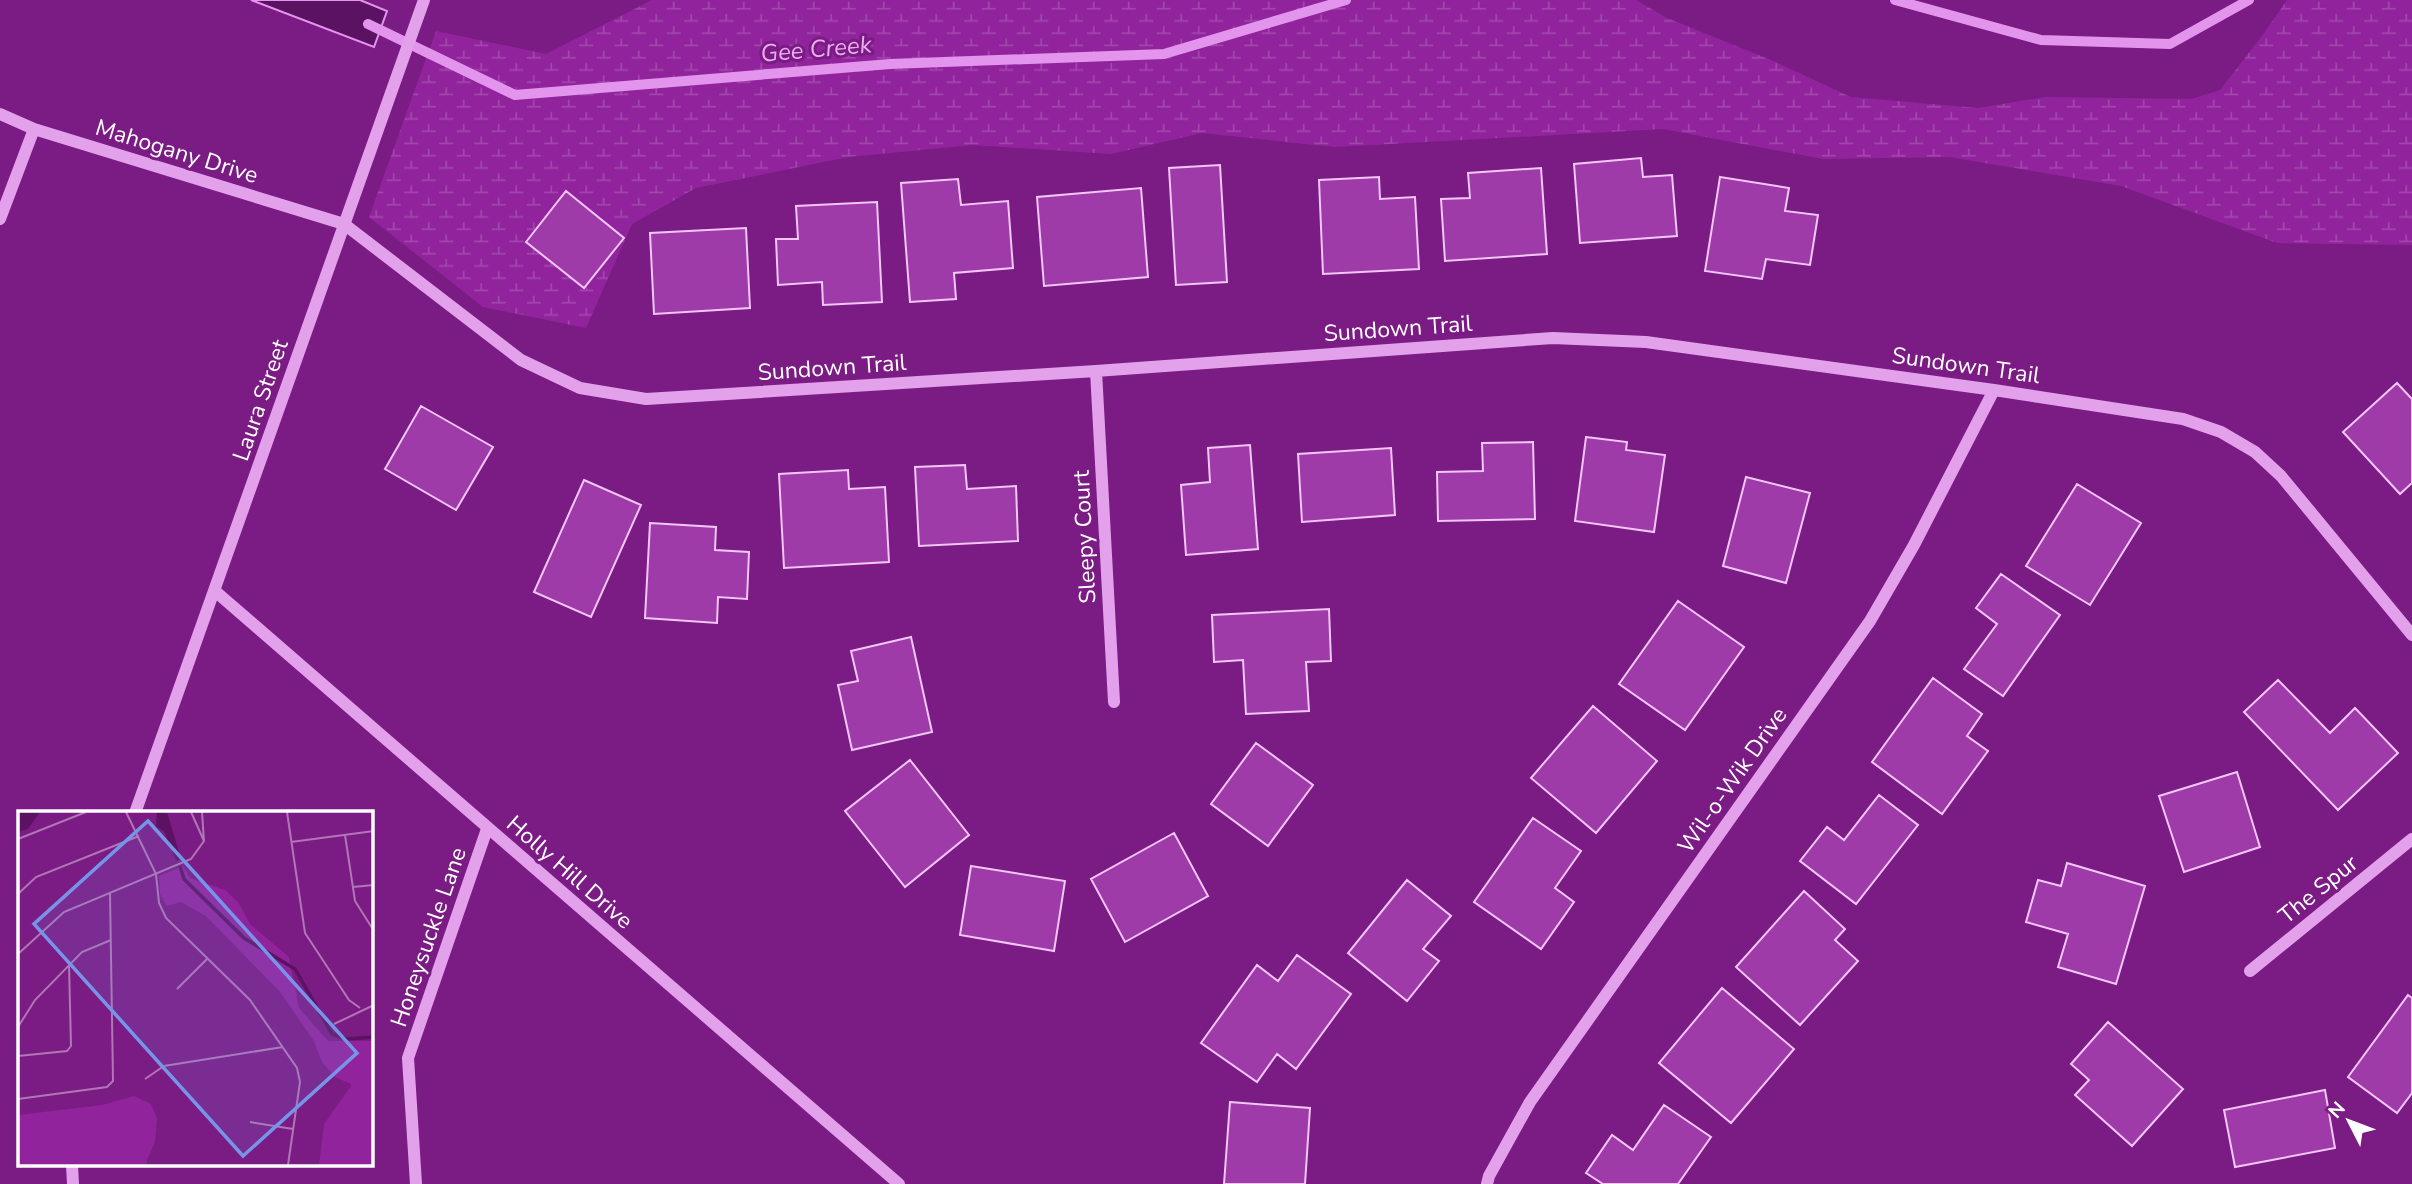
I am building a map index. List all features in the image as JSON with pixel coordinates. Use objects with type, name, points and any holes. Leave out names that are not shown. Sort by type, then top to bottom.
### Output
[{"type":"street","name":"Laura Street","points":[[136,811],[424,0]]},
{"type":"street","name":"Mahogany Drive","points":[[0,114],[34,129],[344,224]]},
{"type":"street","points":[[0,219],[34,129]]},
{"type":"street","name":"Sundown Trail","points":[[344,224],[521,360],[580,388],[646,399],[1096,371],[1553,338],[1646,342],[2183,419],[2221,432],[2255,452],[2281,476],[2412,635]]},
{"type":"street","name":"Sleepy Court","points":[[1096,371],[1114,702]]},
{"type":"street","name":"Wil-o-Wik Drive","points":[[1487,1184],[1530,1102],[1870,621],[1914,545],[1994,390]]},
{"type":"street","name":"Holly Hill Drive","points":[[215,591],[899,1184]]},
{"type":"street","name":"Honeysuckle Lane","points":[[416,1184],[408,1058],[487,829]]},
{"type":"street","name":"The Spur","points":[[2250,971],[2412,839]]},
{"type":"street","points":[[72,1166],[73,1184]]},
{"type":"green space","points":[[652,0],[1636,0],[1667,18],[1771,60],[1851,97],[1978,108],[2045,97],[2191,99],[2220,90],[2287,0],[2412,0],[2412,245],[2277,243],[2121,186],[1949,157],[1823,159],[1663,129],[1335,147],[1202,133],[1111,154],[973,145],[848,157],[696,188],[632,224],[586,328],[483,307],[369,217],[436,31],[546,54]]},
{"type":"shaded area","points":[[251,0],[360,0],[387,11],[374,47]]},
{"type":"building","points":[[1641,158],[1643,177],[1672,175],[1677,236],[1580,243],[1574,164]]},
{"type":"building","points":[[1220,165],[1227,282],[1176,285],[1169,168]]},
{"type":"building","points":[[1541,168],[1547,254],[1445,261],[1441,199],[1470,198],[1468,173]]},
{"type":"building","points":[[1379,177],[1380,199],[1415,197],[1419,269],[1323,274],[1319,180]]},
{"type":"building","points":[[1720,177],[1789,188],[1785,211],[1818,215],[1810,265],[1766,259],[1762,279],[1705,271]]},
{"type":"building","points":[[958,179],[961,205],[1008,201],[1013,268],[954,273],[956,299],[910,302],[901,183]]},
{"type":"building","points":[[1141,188],[1148,277],[1044,286],[1037,197]]},
{"type":"building","points":[[566,191],[624,238],[584,288],[526,242]]},
{"type":"building","points":[[877,202],[882,302],[823,305],[822,282],[778,285],[776,239],[798,239],[796,206]]},
{"type":"building","points":[[746,228],[750,308],[654,314],[650,233]]},
{"type":"building","points":[[2397,383],[2412,399],[2412,483],[2400,494],[2343,432]]},
{"type":"building","points":[[421,406],[493,447],[456,510],[385,469]]},
{"type":"building","points":[[1586,437],[1627,442],[1626,450],[1665,455],[1654,532],[1575,521]]},
{"type":"building","points":[[1533,442],[1535,519],[1438,521],[1437,472],[1483,471],[1482,443]]},
{"type":"building","points":[[1250,445],[1258,549],[1186,555],[1181,485],[1210,482],[1208,448]]},
{"type":"building","points":[[1391,448],[1395,515],[1302,522],[1298,454]]},
{"type":"building","points":[[965,465],[967,489],[1016,486],[1018,541],[919,546],[915,467]]},
{"type":"building","points":[[848,470],[849,489],[885,487],[889,562],[784,568],[779,474]]},
{"type":"building","points":[[1746,477],[1810,493],[1786,583],[1723,566]]},
{"type":"building","points":[[584,480],[641,505],[591,617],[534,592]]},
{"type":"building","points":[[2077,484],[2141,523],[2090,605],[2026,566]]},
{"type":"building","points":[[650,523],[716,527],[715,550],[749,552],[747,599],[718,597],[717,623],[645,618]]},
{"type":"building","points":[[2001,574],[2060,615],[2003,696],[1964,669],[1997,624],[1976,608]]},
{"type":"building","points":[[1678,601],[1744,647],[1685,730],[1619,684]]},
{"type":"building","points":[[1329,609],[1331,661],[1306,662],[1309,711],[1246,714],[1243,660],[1214,662],[1212,615]]},
{"type":"building","points":[[911,637],[932,732],[852,750],[838,685],[858,681],[851,651]]},
{"type":"building","points":[[1933,678],[1982,714],[1967,736],[1988,751],[1942,814],[1872,762]]},
{"type":"building","points":[[2278,680],[2330,733],[2355,708],[2398,753],[2338,810],[2244,712]]},
{"type":"building","points":[[1593,706],[1657,761],[1596,833],[1531,778]]},
{"type":"building","points":[[1256,743],[1313,785],[1268,846],[1211,804]]},
{"type":"building","points":[[910,760],[969,835],[905,887],[845,811]]},
{"type":"building","points":[[2237,772],[2260,847],[2184,872],[2159,796]]},
{"type":"building","points":[[1879,795],[1918,825],[1856,904],[1800,861],[1827,827],[1844,840]]},
{"type":"building","points":[[1533,818],[1581,851],[1555,888],[1574,902],[1541,949],[1474,902]]},
{"type":"building","points":[[1174,833],[1208,896],[1125,942],[1091,879]]},
{"type":"building","points":[[2067,863],[2145,886],[2116,984],[2058,967],[2068,934],[2026,922],[2038,880],[2061,886]]},
{"type":"building","points":[[971,866],[1065,881],[1054,951],[960,935]]},
{"type":"building","points":[[1407,880],[1451,916],[1423,949],[1439,961],[1407,1001],[1348,953]]},
{"type":"building","points":[[1804,891],[1845,929],[1835,940],[1858,961],[1800,1025],[1736,967]]},
{"type":"building","points":[[1297,955],[1351,994],[1296,1069],[1277,1054],[1257,1082],[1201,1043],[1257,965],[1278,981]]},
{"type":"building","points":[[1722,988],[1794,1049],[1731,1123],[1659,1063]]},
{"type":"building","points":[[2408,995],[2412,998],[2412,1093],[2397,1113],[2348,1077]]},
{"type":"building","points":[[2108,1022],[2183,1089],[2132,1146],[2075,1095],[2089,1080],[2071,1064]]},
{"type":"building","points":[[2325,1090],[2335,1148],[2235,1167],[2224,1110]]},
{"type":"building","points":[[1230,1102],[1310,1108],[1305,1184],[1224,1184]]},
{"type":"building","points":[[1664,1105],[1711,1137],[1678,1184],[1603,1184],[1586,1173],[1612,1135],[1633,1150]]},
{"type":"waterway","name":"Gee Creek","points":[[368,24],[515,95],[890,64],[1164,54],[1346,0]]},
{"type":"waterway","name":"Gee Creek","points":[[1895,0],[2041,40],[2170,44],[2249,0]]}]
